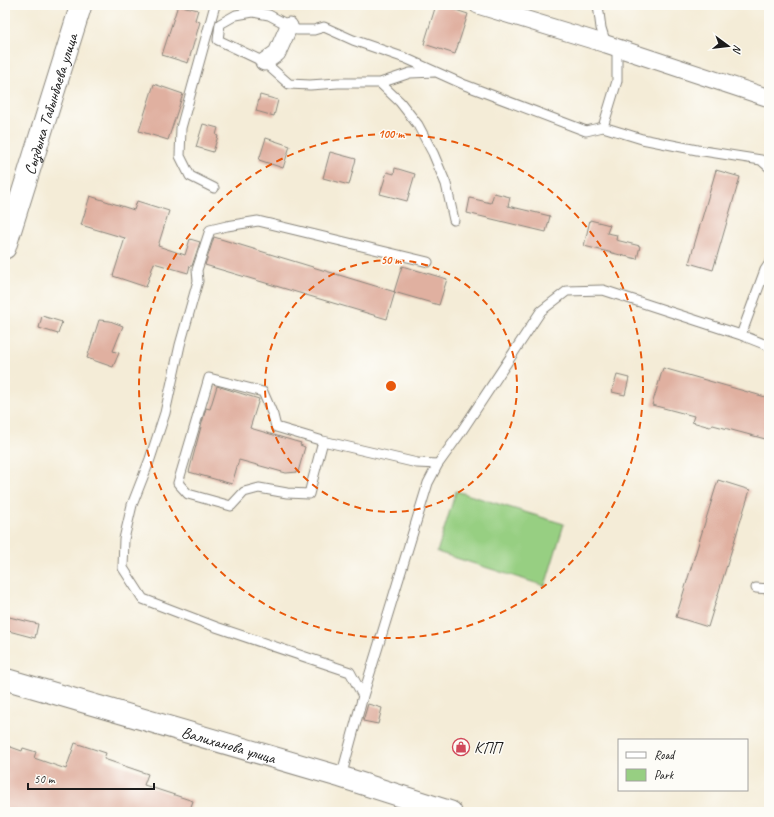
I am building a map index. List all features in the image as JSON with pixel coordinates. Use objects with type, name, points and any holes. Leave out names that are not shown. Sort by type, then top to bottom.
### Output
[{"type":"street","name":"Сыздыка Табынбаева улица","points":[[5,248],[81,5]]},
{"type":"street","points":[[478,5],[611,46],[769,98]]},
{"type":"street","points":[[264,62],[277,53],[289,26]]},
{"type":"street","name":"Валиханова улица","points":[[5,679],[341,777],[451,812]]},
{"type":"lane","points":[[214,188],[190,176],[180,156],[181,128],[215,5]]},
{"type":"lane","points":[[598,5],[601,28],[611,46],[617,81],[603,127]]},
{"type":"lane","points":[[209,26],[220,24],[236,15],[252,12],[269,15],[297,30],[314,30],[324,27],[353,40],[405,58],[435,72],[586,130],[603,127],[642,139],[697,150],[761,160],[769,168]]},
{"type":"lane","points":[[218,40],[220,24]]},
{"type":"lane","points":[[206,38],[218,40],[264,62],[288,84],[310,85],[380,83],[410,72],[435,72]]},
{"type":"lane","points":[[380,83],[400,102],[418,125],[433,153],[446,184],[454,220]]},
{"type":"lane","points":[[363,696],[350,672],[216,627],[143,599],[123,568],[124,539],[132,505],[150,459],[165,413],[180,345],[198,281],[197,270],[210,230],[258,221],[428,262]]},
{"type":"lane","points":[[741,335],[765,270],[769,264]]},
{"type":"lane","points":[[341,777],[363,696],[428,483],[438,464],[461,432],[541,311],[567,292],[603,290],[741,335],[769,346]]},
{"type":"lane","points":[[323,441],[309,494],[287,493],[259,488],[244,492],[232,506],[188,494],[178,483],[210,378],[263,392],[274,415],[276,427],[323,441],[417,463],[438,464]]},
{"type":"lane","points":[[756,588],[769,589]]},
{"type":"green space","points":[[456,491],[564,524],[545,586],[437,552]]},
{"type":"building","points":[[178,5],[198,10],[195,20],[200,22],[188,63],[162,55]]},
{"type":"building","points":[[436,5],[468,14],[455,54],[424,44]]},
{"type":"building","points":[[154,84],[183,94],[168,140],[139,131]]},
{"type":"building","points":[[260,95],[278,100],[274,116],[256,111]]},
{"type":"building","points":[[203,124],[218,128],[216,135],[218,136],[213,152],[196,147]]},
{"type":"building","points":[[266,138],[290,146],[283,168],[259,160]]},
{"type":"building","points":[[330,152],[356,159],[349,185],[323,178]]},
{"type":"building","points":[[395,168],[415,174],[407,201],[380,194],[387,172],[394,174]]},
{"type":"building","points":[[716,170],[740,177],[713,270],[689,263]]},
{"type":"building","points":[[494,193],[510,197],[508,206],[550,216],[546,232],[467,213],[470,198],[491,203]]},
{"type":"building","points":[[90,196],[134,210],[137,201],[169,211],[158,246],[185,255],[190,239],[200,242],[192,266],[190,266],[188,273],[154,263],[146,287],[113,276],[125,238],[81,225]]},
{"type":"building","points":[[590,220],[610,225],[607,233],[617,235],[616,240],[640,246],[637,259],[584,246]]},
{"type":"building","points":[[214,237],[395,292],[387,319],[205,265]]},
{"type":"building","points":[[402,266],[447,279],[439,305],[394,292]]},
{"type":"building","points":[[42,316],[62,322],[58,334],[39,328]]},
{"type":"building","points":[[99,320],[110,321],[123,326],[113,351],[119,353],[113,367],[87,358]]},
{"type":"building","points":[[663,368],[769,398],[769,440],[713,425],[710,427],[692,422],[694,416],[652,405]]},
{"type":"building","points":[[617,375],[629,378],[625,395],[612,392]]},
{"type":"building","points":[[217,386],[259,399],[250,428],[301,443],[300,445],[305,447],[298,472],[286,473],[239,460],[232,484],[189,472],[206,408],[210,409]]},
{"type":"building","points":[[718,480],[750,490],[708,627],[676,617]]},
{"type":"building","points":[[5,616],[38,624],[35,638],[5,630]]},
{"type":"building","points":[[368,704],[382,708],[378,724],[363,721]]},
{"type":"building","points":[[75,743],[106,753],[104,759],[148,774],[144,785],[193,801],[189,812],[5,812],[5,745],[22,751],[23,748],[36,752],[34,758],[66,769]]},
{"type":"place","name":"КПП","points":[[461,747]]}]
